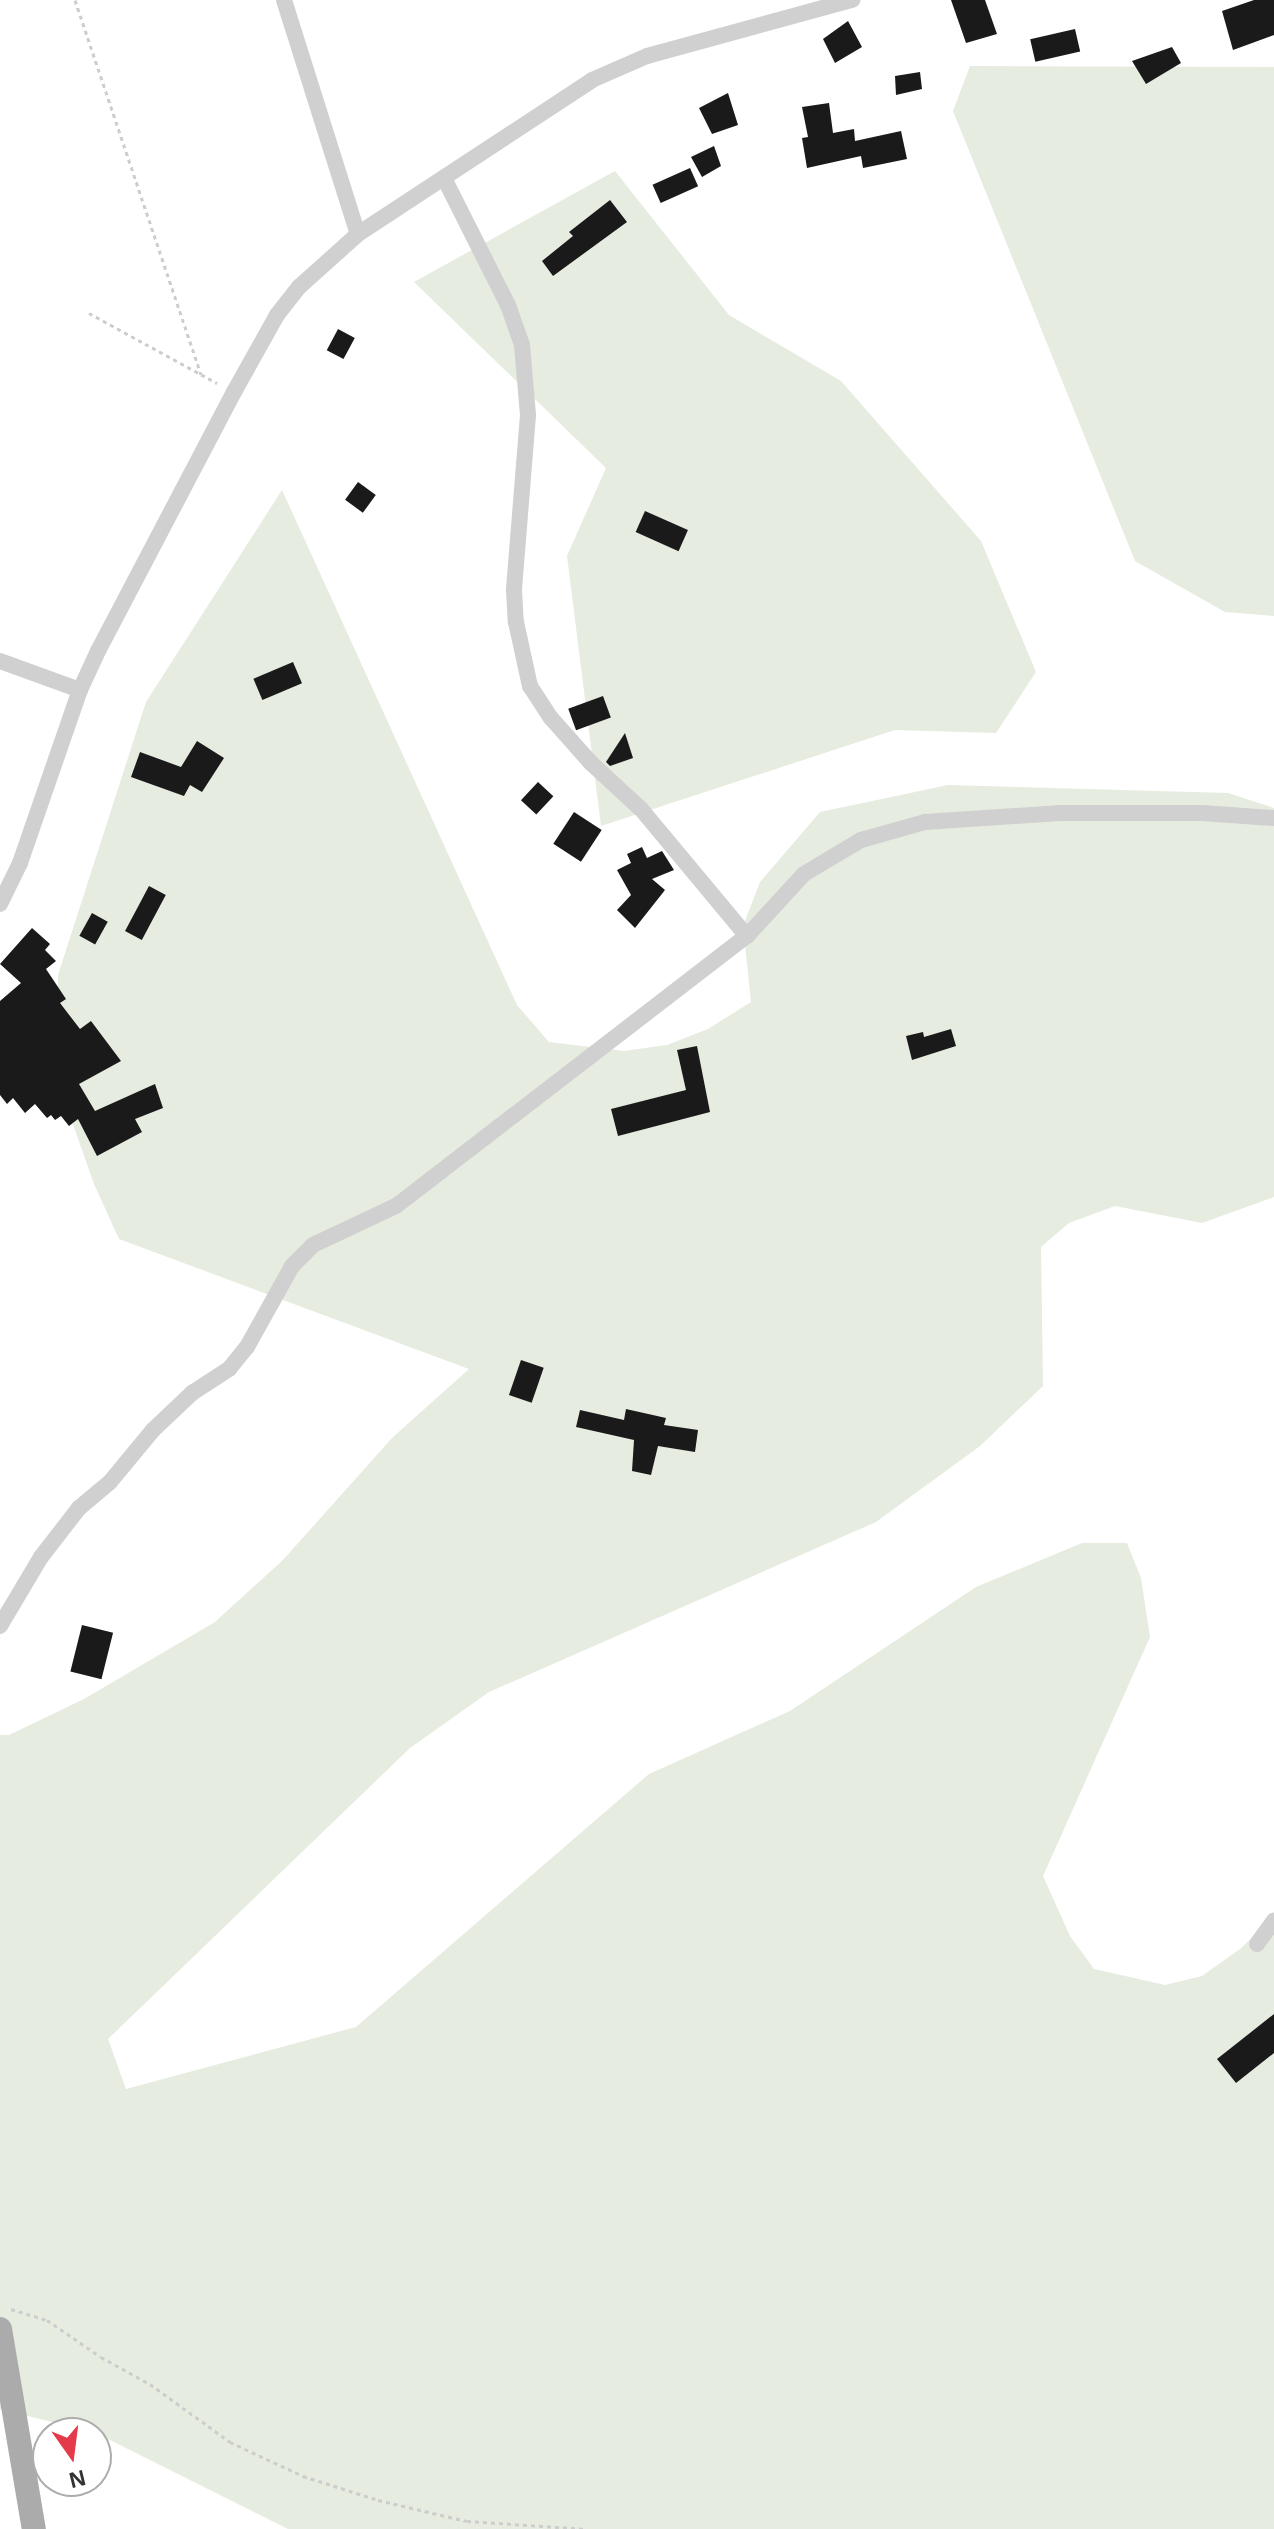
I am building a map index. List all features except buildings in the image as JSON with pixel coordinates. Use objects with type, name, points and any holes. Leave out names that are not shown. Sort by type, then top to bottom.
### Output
[{"type":"main road","points":[[0,2329],[34,2529]]},
{"type":"street","points":[[284,0],[358,234]]},
{"type":"street","points":[[0,904],[20,863],[80,690],[234,392],[291,296],[320,265],[358,234],[592,80],[621,65],[852,0]]},
{"type":"street","points":[[444,178],[508,305],[522,345],[528,415],[514,589],[516,622],[530,686],[551,718],[590,762],[641,809],[747,936]]},
{"type":"street","points":[[0,661],[80,690]]},
{"type":"street","points":[[0,1626],[41,1557],[79,1508],[110,1482],[153,1430],[192,1393],[229,1369],[247,1347],[292,1266],[313,1245],[396,1206],[747,936],[804,874],[861,840],[925,822],[1059,813],[1202,813],[1274,818]]},
{"type":"street","points":[[1257,1944],[1274,1921]]},
{"type":"path","points":[[75,0],[201,374]]},
{"type":"path","points":[[89,313],[234,392]]},
{"type":"path","points":[[0,2306],[47,2320],[101,2357],[150,2384],[217,2434],[303,2476],[378,2500],[467,2521],[587,2529]]},
{"type":"shaded area","points":[[970,66],[1274,67],[1274,616],[1225,612],[1135,561],[953,111]]},
{"type":"shaded area","points":[[615,171],[729,315],[841,381],[981,541],[1036,672],[996,733],[895,730],[601,826],[567,556],[606,468],[414,282]]},
{"type":"shaded area","points":[[282,490],[517,1005],[549,1042],[624,1051],[667,1045],[708,1029],[751,1002],[743,926],[760,882],[820,812],[948,785],[1228,793],[1274,808],[1274,1197],[1202,1223],[1115,1206],[1069,1223],[1041,1247],[1043,1386],[980,1446],[876,1522],[489,1692],[410,1748],[108,2039],[126,2089],[356,2027],[649,1774],[790,1711],[976,1587],[1082,1543],[1127,1543],[1141,1578],[1150,1637],[1043,1876],[1070,1936],[1094,1969],[1165,1985],[1202,1976],[1240,1949],[1274,1917],[1274,2529],[288,2529],[112,2441],[112,2417],[32,2417],[0,2409],[0,1735],[9,1735],[84,1699],[215,1622],[283,1560],[392,1438],[469,1369],[119,1239],[94,1184],[56,1076],[58,975],[146,702]]}]
